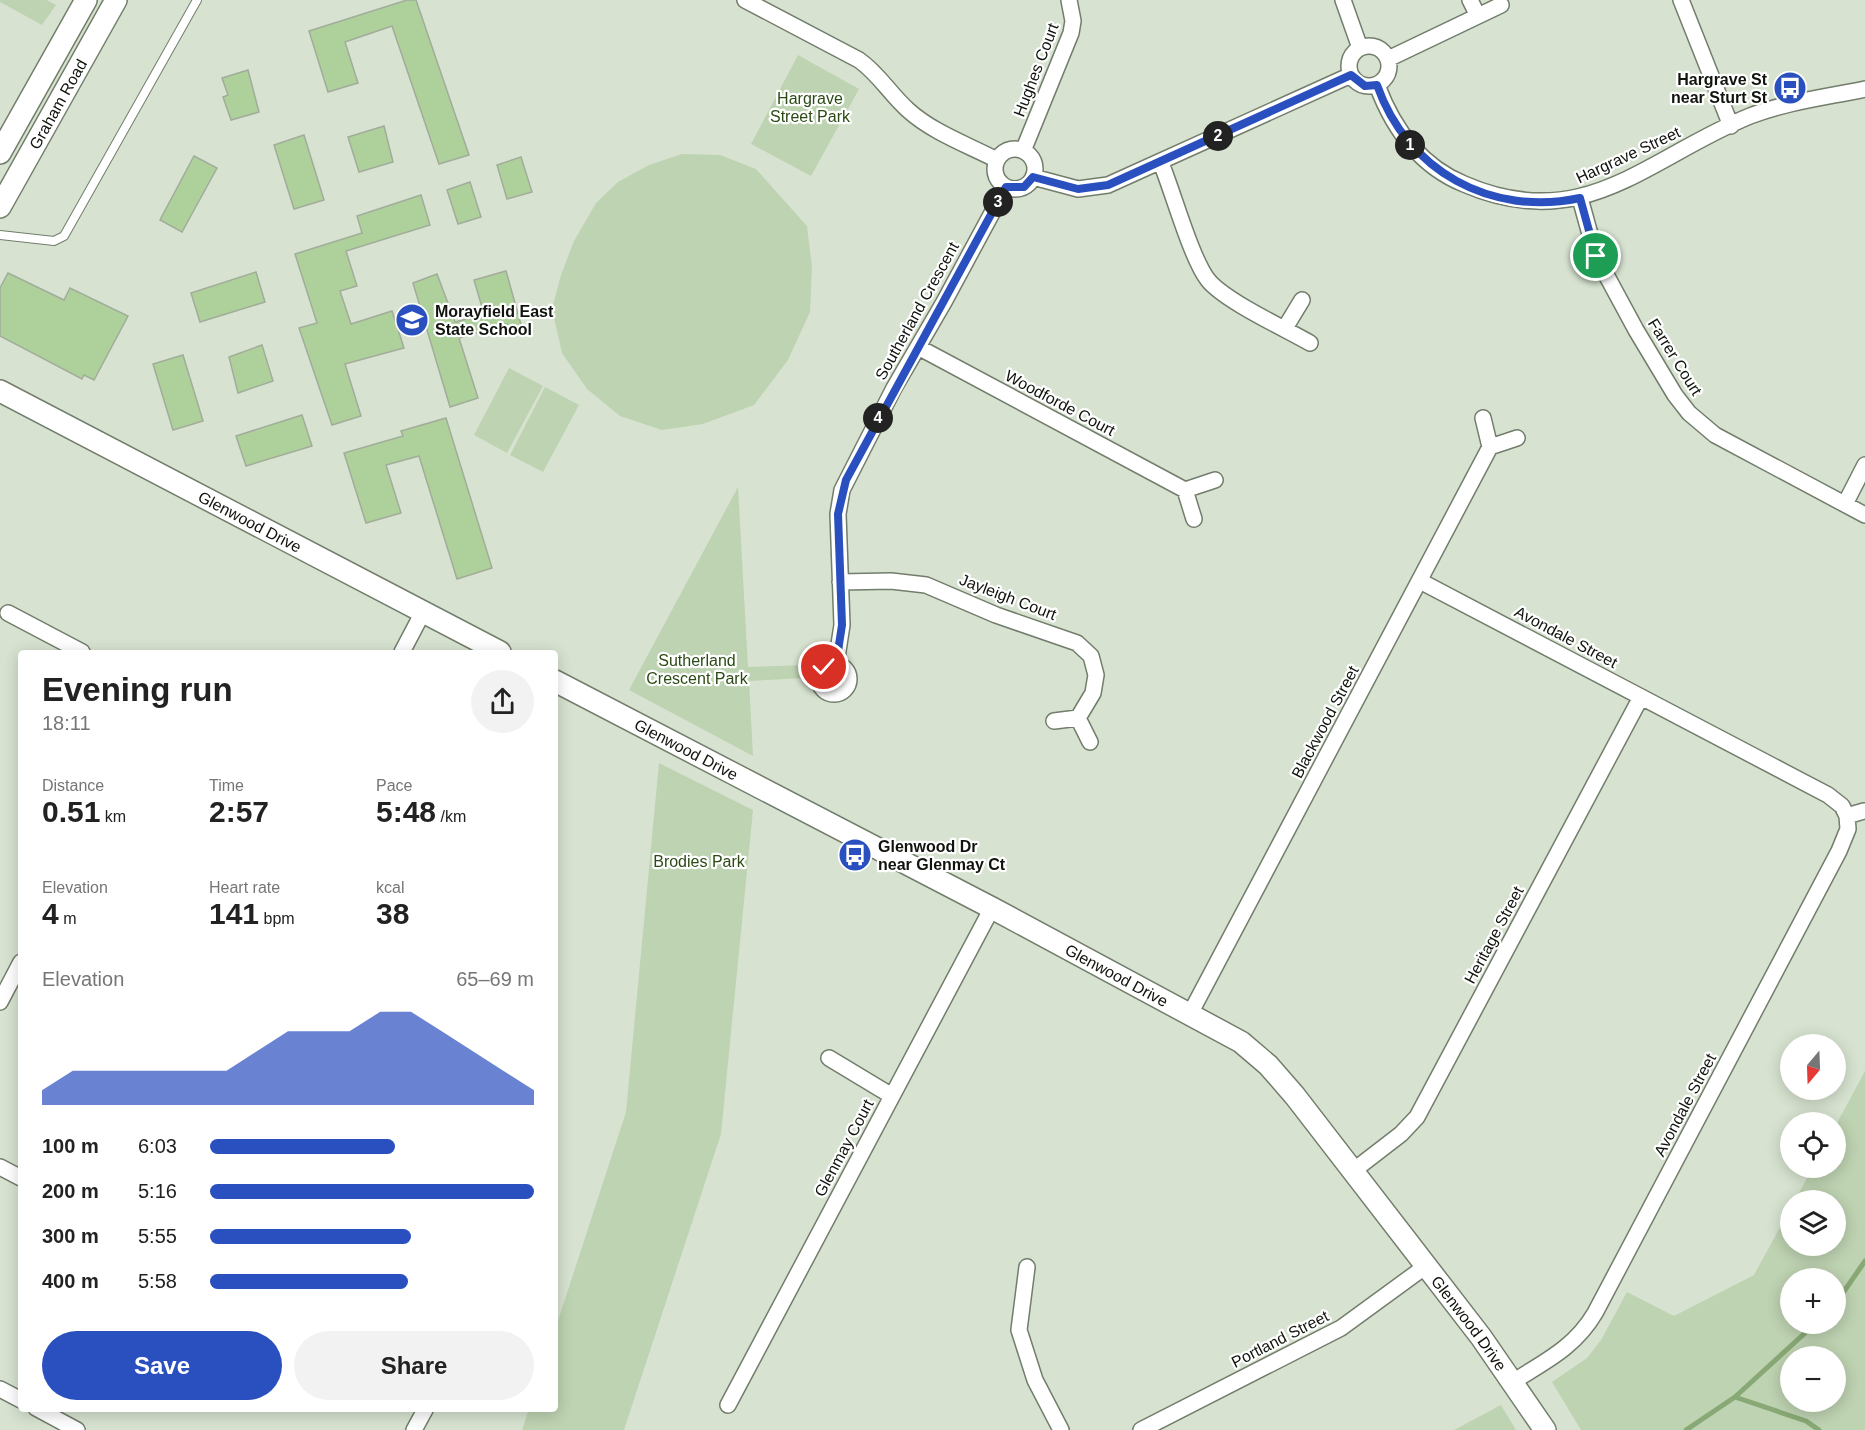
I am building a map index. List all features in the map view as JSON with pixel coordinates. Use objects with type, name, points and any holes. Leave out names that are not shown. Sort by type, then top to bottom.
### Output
[{"type":"street","name":"Graham Road","points":[[0,153],[86,0]]},
{"type":"street","name":"Graham Road","points":[[0,207],[116,0]]},
{"type":"street","points":[[745,0],[859,60],[875,73],[908,111],[922,121],[997,160]]},
{"type":"street","name":"Hughes Court","points":[[1023,151],[1071,33],[1073,21],[1069,0]]},
{"type":"street","points":[[1343,0],[1360,48]]},
{"type":"street","points":[[1470,0],[1478,16]]},
{"type":"street","points":[[1681,0],[1731,126]]},
{"type":"street","points":[[1388,59],[1502,5]]},
{"type":"street","points":[[1373,46],[1380,49],[1388,59],[1387,77],[1377,85],[1365,86],[1351,75],[1349,62],[1360,48],[1373,46]]},
{"type":"street","points":[[1033,177],[1064,187],[1091,189],[1123,180],[1351,75]]},
{"type":"street","name":"Hargrave Street","points":[[1377,85],[1388,112],[1418,154],[1456,181],[1494,196],[1525,202],[1557,202],[1580,198],[1623,181],[1731,126],[1770,110],[1865,89]]},
{"type":"street","points":[[1023,151],[1032,159],[1033,177],[1024,187],[1006,187],[997,178],[997,160],[1005,152],[1023,151]]},
{"type":"street","points":[[1161,163],[1198,263],[1209,281],[1231,298],[1310,343]]},
{"type":"street","name":"Southerland Crescent","points":[[836,664],[842,625],[838,514],[842,490],[850,469],[1006,187]]},
{"type":"street","name":"Farrer Court","points":[[1580,198],[1591,240],[1601,266],[1663,375],[1689,413],[1715,435],[1865,514]]},
{"type":"street","points":[[1285,328],[1302,300]]},
{"type":"street","name":"Woodforde Court","points":[[918,347],[1185,490]]},
{"type":"street","name":"Glenwood Drive","points":[[0,391],[496,650]]},
{"type":"street","points":[[1483,417],[1490,447],[1517,438]]},
{"type":"street","name":"Blackwood Street","points":[[1191,1012],[1490,447]]},
{"type":"street","points":[[1845,504],[1865,465]]},
{"type":"street","points":[[1194,519],[1185,490],[1215,480]]},
{"type":"street","name":"Jayleigh Court","points":[[840,582],[891,580],[926,585],[1007,619],[1077,644],[1090,656],[1096,675],[1093,693],[1078,718]]},
{"type":"street","name":"Avondale Street","points":[[1420,580],[1828,795],[1842,806],[1847,816],[1848,829],[1839,851],[1590,1322],[1564,1351],[1514,1381]]},
{"type":"street","points":[[403,650],[423,612]]},
{"type":"street","points":[[8,613],[78,650]]},
{"type":"street","name":"Glenwood Drive","points":[[558,683],[1191,1012],[1241,1041],[1268,1065],[1353,1171],[1514,1381],[1545,1430]]},
{"type":"street","name":"Heritage Street","points":[[1353,1171],[1401,1134],[1417,1117],[1641,697]]},
{"type":"street","points":[[1054,721],[1078,718],[1090,742]]},
{"type":"street","points":[[1847,816],[1864,811]]},
{"type":"street","name":"Glenmay Court","points":[[728,1406],[992,908]]},
{"type":"street","points":[[0,1002],[18,968]]},
{"type":"street","points":[[829,1058],[892,1096]]},
{"type":"street","points":[[0,1167],[18,1176]]},
{"type":"street","name":"Portland Street","points":[[1141,1430],[1341,1328],[1425,1266]]},
{"type":"street","points":[[1027,1267],[1019,1330],[1035,1380],[1061,1430]]},
{"type":"street","points":[[0,1389],[18,1398]]},
{"type":"street","points":[[43,1412],[77,1430]]},
{"type":"street","points":[[414,1430],[424,1412]]},
{"type":"lane","points":[[0,235],[54,241],[64,236],[197,0]]},
{"type":"green space","points":[[0,0],[47,0],[56,5],[42,25]]},
{"type":"green space","name":"Hargrave Street Park","points":[[798,55],[859,89],[811,176],[751,144]]},
{"type":"green space","points":[[682,154],[720,155],[756,169],[807,226],[812,267],[810,312],[788,360],[754,405],[703,424],[662,430],[620,416],[587,389],[562,353],[552,309],[561,275],[574,241],[596,203],[618,182],[649,165]]},
{"type":"green space","points":[[509,368],[543,386],[507,453],[474,435]]},
{"type":"green space","points":[[545,387],[579,405],[543,472],[510,455]]},
{"type":"green space","name":"Sutherland Crescent Park","points":[[738,487],[748,667],[806,665],[805,678],[749,681],[753,756],[629,690]]},
{"type":"green space","name":"Brodies Park","points":[[659,763],[753,810],[721,1134],[624,1430],[522,1430],[528,1412],[558,1412],[558,1321],[626,1112]]},
{"type":"green space","points":[[1865,1071],[1865,1430],[1581,1430],[1552,1382],[1587,1358],[1601,1340],[1627,1292],[1674,1316],[1754,1275],[1780,1227],[1780,1256],[1846,1256],[1846,1190],[1800,1190],[1807,1178],[1846,1178],[1846,1112],[1843,1112]]},
{"type":"green space","points":[[1501,1405],[1516,1430],[1454,1430]]},
{"type":"building","points":[[407,0],[416,0],[469,155],[439,164],[392,26],[345,42],[358,83],[328,92],[309,31]]},
{"type":"building","points":[[248,70],[259,112],[231,120],[223,97],[228,95],[222,78]]},
{"type":"building","points":[[384,126],[393,162],[359,172],[348,137]]},
{"type":"building","points":[[304,135],[324,200],[294,209],[274,145]]},
{"type":"building","points":[[194,156],[217,168],[182,232],[160,220]]},
{"type":"building","points":[[521,157],[532,192],[507,199],[497,165]]},
{"type":"building","points":[[470,182],[481,217],[458,224],[447,190]]},
{"type":"building","points":[[421,195],[430,225],[346,251],[357,286],[340,291],[351,324],[392,311],[404,348],[345,364],[361,416],[332,425],[299,328],[317,323],[295,254],[362,233],[357,216]]},
{"type":"building","points":[[506,271],[522,328],[509,332],[507,324],[459,338],[478,398],[450,407],[413,283],[437,274],[455,322],[484,314],[474,280]]},
{"type":"building","points":[[256,272],[265,302],[200,322],[191,293]]},
{"type":"building","points":[[8,273],[64,300],[70,288],[128,316],[94,380],[84,375],[82,379],[0,336],[0,288]]},
{"type":"building","points":[[262,345],[273,381],[238,393],[229,357]]},
{"type":"building","points":[[183,355],[203,421],[173,430],[153,364]]},
{"type":"building","points":[[302,415],[312,446],[246,466],[236,436]]},
{"type":"building","points":[[446,418],[492,568],[457,579],[419,456],[386,465],[401,513],[366,523],[344,453],[403,436],[401,431]]},
{"type":"waterway","points":[[1846,1289],[1865,1261]]},
{"type":"waterway","points":[[1686,1430],[1735,1397],[1804,1334]]},
{"type":"waterway","points":[[1735,1397],[1806,1421],[1819,1430]]},
{"type":"place","name":"Hargrave St near Sturt St","points":[[1790,88]]},
{"type":"place","name":"Morayfield East State School","points":[[412,320]]},
{"type":"place","name":"Glenwood Dr near Glenmay Ct","points":[[855,855]]},
{"type":"route","points":[[824,667],[836,664],[842,625],[838,514],[842,490],[850,469],[1006,187],[1018,189],[1024,187],[1033,177],[1052,184],[1078,189],[1108,185],[1161,163],[1351,75],[1359,84],[1371,87],[1377,85],[1391,118],[1403,136],[1418,154],[1456,181],[1502,198],[1525,202],[1565,201],[1580,198],[1596,256]]}]
